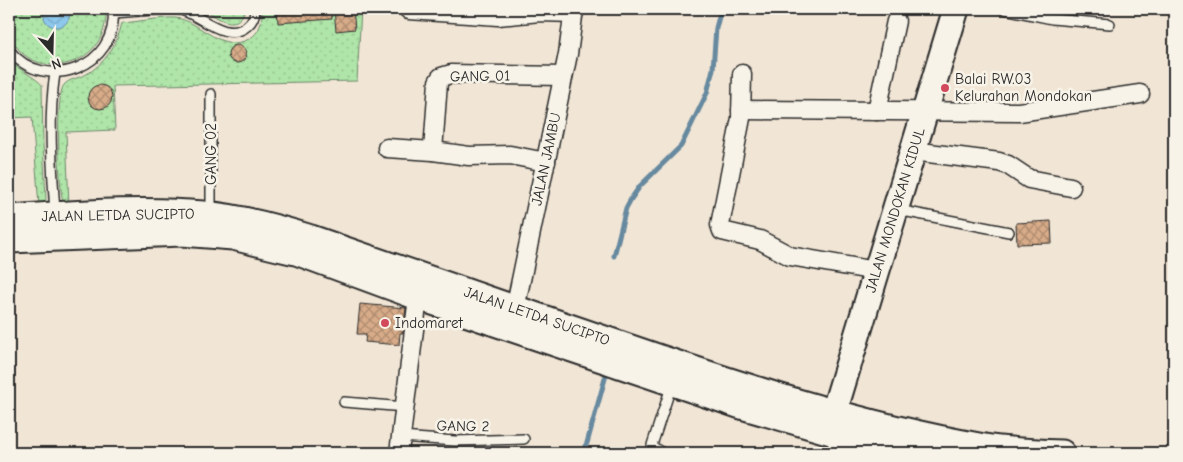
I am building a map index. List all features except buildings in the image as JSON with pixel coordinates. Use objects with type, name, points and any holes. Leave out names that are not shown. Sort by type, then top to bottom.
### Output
[{"type":"main road","name":"JALAN MONDOKAN KIDUL","points":[[837,433],[876,271],[956,9]]},
{"type":"main road","name":"JALAN LETDA SUCIPTO","points":[[9,240],[56,227],[154,212],[211,214],[279,228],[411,287],[515,309],[663,374]]},
{"type":"main road","name":"JALAN LETDA SUCIPTO","points":[[9,218],[56,227],[182,233],[233,238],[296,252],[411,287],[837,433],[918,453]]},
{"type":"main road","name":"JALAN LETDA SUCIPTO","points":[[837,433],[947,440],[972,449],[1062,453]]},
{"type":"street","points":[[409,10],[498,16],[574,11]]},
{"type":"street","name":"JALAN JAMBU","points":[[515,309],[546,162],[574,11]]},
{"type":"street","points":[[877,111],[896,21]]},
{"type":"street","name":"GANG 01","points":[[433,151],[438,82],[441,77],[451,74],[563,76]]},
{"type":"street","points":[[742,74],[741,110],[720,225],[722,230],[760,240],[790,256],[876,271]]},
{"type":"street","points":[[741,110],[1019,112],[1140,94]]},
{"type":"street","points":[[387,148],[470,156],[510,155],[546,162]]},
{"type":"street","points":[[913,151],[999,162],[1008,165],[1029,179],[1071,187]]},
{"type":"street","points":[[400,445],[405,407],[411,287]]},
{"type":"lane","points":[[9,50],[28,66],[45,72],[55,73],[74,69],[84,65],[99,53],[112,27],[113,11],[165,9]]},
{"type":"lane","points":[[178,9],[190,13],[220,29],[234,31],[250,24],[255,9]]},
{"type":"lane","points":[[1004,9],[1052,19],[1110,24]]},
{"type":"lane","points":[[55,73],[50,130],[56,227]]},
{"type":"lane","name":"GANG 02","points":[[211,94],[211,214]]},
{"type":"lane","points":[[895,209],[1008,232]]},
{"type":"lane","points":[[660,453],[652,445],[663,374]]},
{"type":"lane","points":[[344,402],[405,407]]},
{"type":"lane","name":"GANG 2","points":[[400,445],[524,439]]},
{"type":"green space","points":[[9,9],[106,9],[103,30],[94,47],[81,58],[65,64],[48,64],[31,59],[18,49],[9,32]]},
{"type":"green space","points":[[203,9],[245,9],[242,17],[232,22],[220,19]]},
{"type":"green space","points":[[262,9],[361,9],[357,81],[113,86],[115,130],[66,132],[69,205],[63,203],[59,142],[61,92],[66,83],[92,71],[104,60],[117,39],[122,23],[176,18],[185,20],[220,40],[239,43],[249,39],[256,33],[261,22]]},
{"type":"green space","points":[[9,61],[42,85],[46,198],[45,204],[39,206],[32,117],[9,118]]},
{"type":"water","points":[[44,9],[69,9],[67,22],[62,26],[51,26],[44,17]]},
{"type":"waterway","points":[[614,256],[626,208],[631,199],[640,186],[681,146],[707,93],[713,69],[716,28],[721,9]]},
{"type":"waterway","points":[[581,453],[587,443],[606,375]]},
{"type":"place","name":"Balai RW.03 Kelurahan Mondokan","points":[[945,88]]},
{"type":"place","name":"Indomaret","points":[[385,323]]}]
